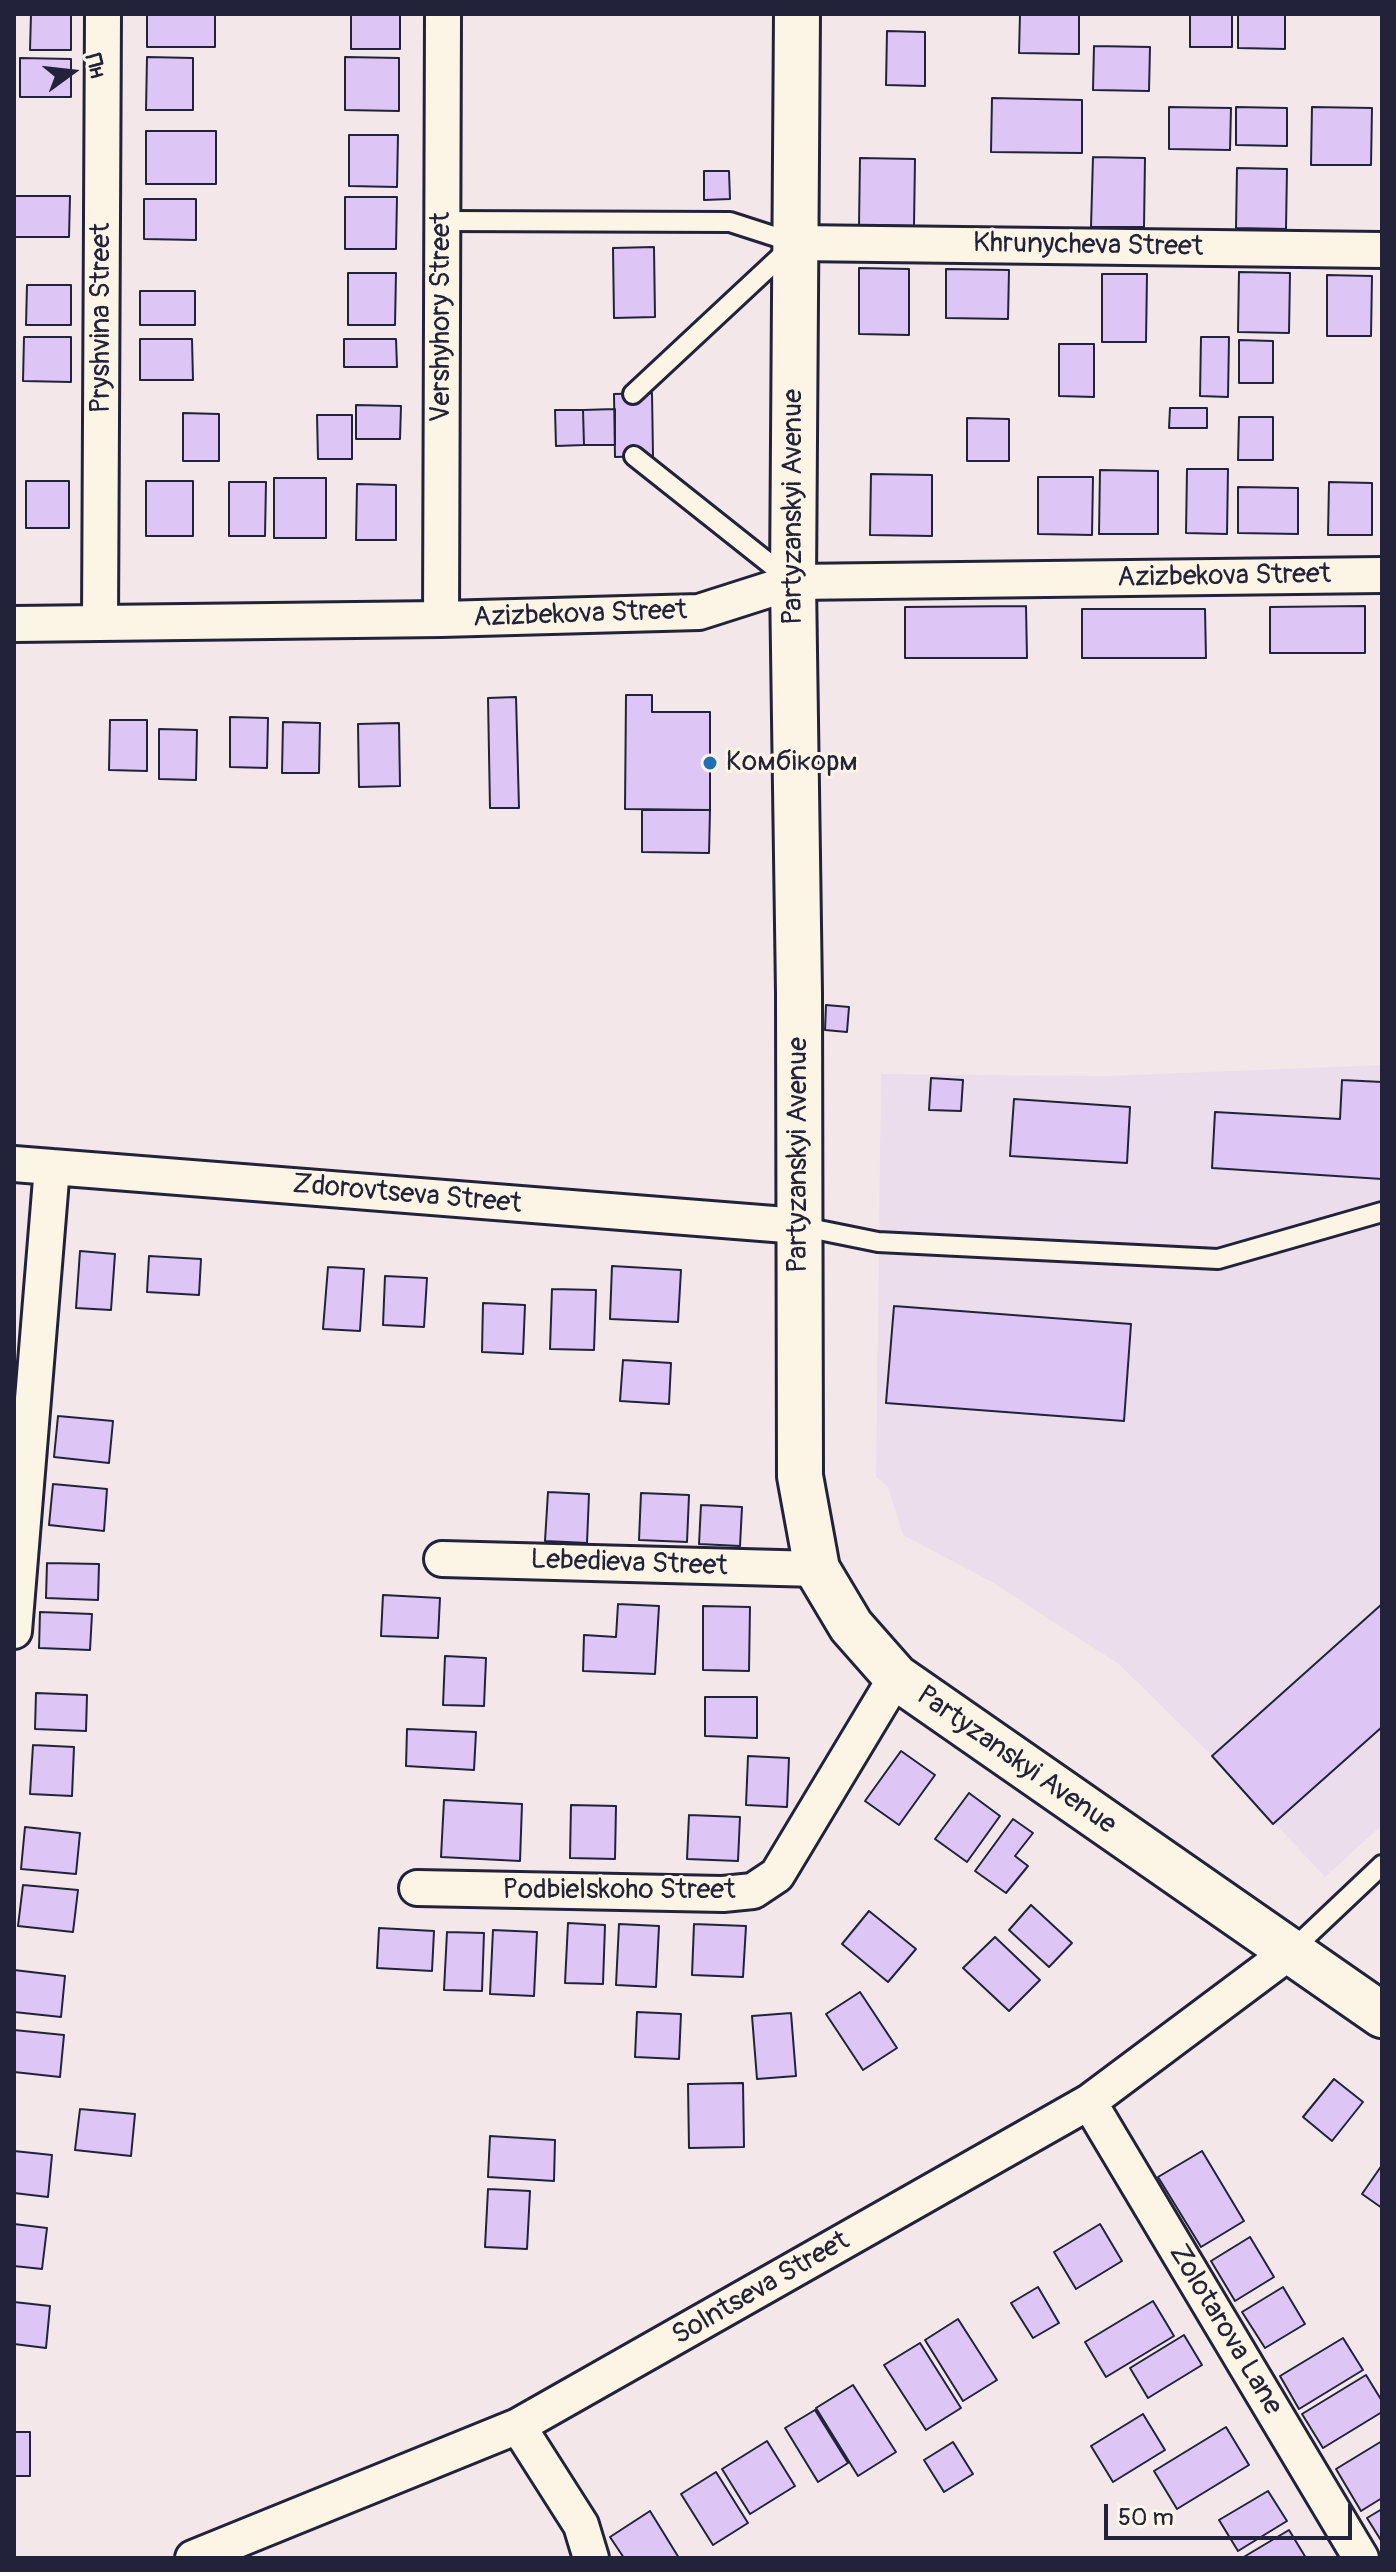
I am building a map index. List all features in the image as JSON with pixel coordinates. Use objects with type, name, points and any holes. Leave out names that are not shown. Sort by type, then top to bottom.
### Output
[{"type":"street","name":"Pryshvina Street","points":[[100,622],[103,14]]},
{"type":"street","name":"Vershyhory Street","points":[[441,619],[443,14]]},
{"type":"street","name":"Partyzanskyi Avenue","points":[[797,14],[793,582],[799,993],[800,1476],[817,1569],[851,1626],[896,1677],[1380,2011]]},
{"type":"street","name":"Khrunycheva Street","points":[[795,243],[1382,250]]},
{"type":"street","name":"Azizbekova Street","points":[[14,624],[441,619],[699,612],[793,582],[1382,575]]},
{"type":"street","name":"Zdorovtseva Street","points":[[14,1164],[799,1226]]},
{"type":"street","points":[[14,1631],[52,1167]]},
{"type":"street","name":"Lebedieva Street","points":[[442,1559],[817,1569]]},
{"type":"street","name":"Podbielskoho Street","points":[[417,1888],[723,1894],[753,1891],[777,1875],[896,1677]]},
{"type":"street","name":"Solntseva Street","points":[[193,2558],[518,2426],[1089,2102],[1291,1951]]},
{"type":"street","name":"Zolotarova Lane","points":[[1089,2102],[1361,2558]]},
{"type":"street","points":[[518,2426],[581,2525],[591,2558]]},
{"type":"lane","points":[[442,221],[730,222],[795,243],[633,394]]},
{"type":"lane","points":[[634,456],[793,582]]},
{"type":"lane","points":[[799,1226],[878,1242],[1218,1259],[1382,1212]]},
{"type":"lane","points":[[1291,1951],[1382,1865]]},
{"type":"shaded area","points":[[1382,1065],[1382,1825],[1325,1877],[1212,1756],[1120,1665],[992,1582],[903,1535],[888,1487],[876,1477],[881,1074],[1107,1076]]},
{"type":"building","points":[[31,14],[71,14],[71,50],[30,50]]},
{"type":"building","points":[[147,14],[215,14],[215,47],[147,47]]},
{"type":"building","points":[[351,14],[400,14],[400,49],[351,49]]},
{"type":"building","points":[[1020,14],[1079,14],[1079,54],[1019,53]]},
{"type":"building","points":[[1190,14],[1232,14],[1232,47],[1190,47]]},
{"type":"building","points":[[1238,14],[1285,14],[1285,49],[1238,48]]},
{"type":"building","points":[[887,31],[925,32],[925,86],[886,85]]},
{"type":"building","points":[[1094,46],[1150,47],[1149,91],[1093,90]]},
{"type":"building","points":[[147,57],[193,58],[193,110],[146,110]]},
{"type":"building","points":[[345,57],[399,58],[399,111],[345,110]]},
{"type":"building","points":[[20,58],[71,59],[71,97],[20,97]]},
{"type":"building","points":[[992,98],[1082,100],[1082,153],[991,152]]},
{"type":"building","points":[[1169,107],[1231,108],[1230,150],[1169,149]]},
{"type":"building","points":[[1236,107],[1287,108],[1287,146],[1236,145]]},
{"type":"building","points":[[1312,107],[1372,108],[1371,165],[1311,165]]},
{"type":"building","points":[[146,131],[216,131],[216,184],[146,184]]},
{"type":"building","points":[[349,135],[398,135],[397,187],[349,186]]},
{"type":"building","points":[[1093,157],[1145,158],[1144,227],[1091,227]]},
{"type":"building","points":[[860,158],[915,159],[914,226],[859,225]]},
{"type":"building","points":[[1237,168],[1287,169],[1286,229],[1236,228]]},
{"type":"building","points":[[704,171],[729,171],[730,199],[704,200]]},
{"type":"building","points":[[14,196],[70,196],[69,237],[14,237]]},
{"type":"building","points":[[345,197],[397,197],[396,249],[345,249]]},
{"type":"building","points":[[144,199],[196,199],[196,240],[144,239]]},
{"type":"building","points":[[654,247],[655,317],[614,318],[613,248]]},
{"type":"building","points":[[859,268],[909,269],[909,335],[859,334]]},
{"type":"building","points":[[946,269],[1009,270],[1008,319],[946,318]]},
{"type":"building","points":[[1239,272],[1290,273],[1289,333],[1238,332]]},
{"type":"building","points":[[348,273],[396,273],[395,325],[348,325]]},
{"type":"building","points":[[1102,274],[1147,274],[1146,342],[1102,342]]},
{"type":"building","points":[[1327,275],[1372,276],[1371,336],[1327,336]]},
{"type":"building","points":[[27,285],[71,285],[71,325],[26,325]]},
{"type":"building","points":[[140,291],[195,291],[195,325],[140,325]]},
{"type":"building","points":[[24,337],[71,337],[71,382],[23,381]]},
{"type":"building","points":[[1201,337],[1229,337],[1228,397],[1200,396]]},
{"type":"building","points":[[140,339],[192,339],[193,380],[140,380]]},
{"type":"building","points":[[344,339],[396,339],[397,367],[344,367]]},
{"type":"building","points":[[1239,340],[1273,341],[1273,383],[1239,383]]},
{"type":"building","points":[[1059,344],[1094,344],[1094,397],[1059,396]]},
{"type":"building","points":[[652,393],[653,456],[615,457],[614,394]]},
{"type":"building","points":[[356,405],[401,406],[400,439],[356,439]]},
{"type":"building","points":[[1170,408],[1207,408],[1207,428],[1169,428]]},
{"type":"building","points":[[615,409],[615,445],[584,445],[583,410]]},
{"type":"building","points":[[555,410],[583,410],[584,445],[556,446]]},
{"type":"building","points":[[183,413],[219,414],[219,461],[183,461]]},
{"type":"building","points":[[317,415],[352,415],[352,459],[318,459]]},
{"type":"building","points":[[1239,417],[1273,417],[1273,460],[1238,460]]},
{"type":"building","points":[[967,418],[1009,419],[1009,461],[967,461]]},
{"type":"building","points":[[1187,469],[1228,469],[1227,534],[1186,533]]},
{"type":"building","points":[[1100,470],[1158,471],[1158,534],[1099,534]]},
{"type":"building","points":[[871,474],[932,475],[932,536],[870,535]]},
{"type":"building","points":[[1038,477],[1093,477],[1092,535],[1038,534]]},
{"type":"building","points":[[274,478],[326,478],[326,538],[274,538]]},
{"type":"building","points":[[26,481],[69,481],[69,528],[26,528]]},
{"type":"building","points":[[146,481],[193,481],[193,536],[146,536]]},
{"type":"building","points":[[229,482],[266,482],[265,536],[229,536]]},
{"type":"building","points":[[1329,482],[1372,483],[1372,535],[1328,535]]},
{"type":"building","points":[[357,484],[396,485],[396,540],[356,540]]},
{"type":"building","points":[[1238,487],[1298,488],[1298,534],[1238,533]]},
{"type":"building","points":[[1026,606],[1027,658],[905,658],[905,607]]},
{"type":"building","points":[[1365,606],[1365,653],[1270,653],[1270,607]]},
{"type":"building","points":[[1082,609],[1205,609],[1206,658],[1082,658]]},
{"type":"building","points":[[626,695],[652,695],[652,712],[710,712],[710,810],[625,809]]},
{"type":"building","points":[[516,697],[519,808],[490,808],[488,698]]},
{"type":"building","points":[[230,717],[268,718],[267,768],[230,767]]},
{"type":"building","points":[[110,720],[147,720],[147,771],[109,770]]},
{"type":"building","points":[[283,722],[320,723],[319,773],[282,773]]},
{"type":"building","points":[[399,723],[400,786],[359,787],[358,724]]},
{"type":"building","points":[[159,729],[197,730],[196,780],[159,779]]},
{"type":"building","points":[[642,810],[710,810],[709,853],[642,852]]},
{"type":"building","points":[[826,1005],[849,1007],[847,1032],[825,1030]]},
{"type":"building","points":[[931,1078],[963,1080],[961,1111],[929,1110]]},
{"type":"building","points":[[1342,1080],[1382,1082],[1382,1179],[1212,1168],[1215,1112],[1340,1119]]},
{"type":"building","points":[[1014,1099],[1130,1107],[1127,1163],[1010,1156]]},
{"type":"building","points":[[80,1251],[115,1254],[111,1310],[76,1308]]},
{"type":"building","points":[[149,1256],[201,1259],[199,1295],[147,1292]]},
{"type":"building","points":[[612,1266],[681,1270],[678,1322],[610,1319]]},
{"type":"building","points":[[328,1267],[364,1269],[360,1331],[323,1329]]},
{"type":"building","points":[[385,1276],[427,1278],[424,1327],[383,1325]]},
{"type":"building","points":[[552,1289],[596,1290],[594,1350],[550,1349]]},
{"type":"building","points":[[483,1303],[525,1305],[523,1354],[482,1352]]},
{"type":"building","points":[[894,1306],[1131,1324],[1124,1421],[886,1403]]},
{"type":"building","points":[[623,1360],[671,1363],[669,1404],[620,1401]]},
{"type":"building","points":[[58,1416],[113,1421],[109,1463],[54,1457]]},
{"type":"building","points":[[53,1484],[107,1489],[104,1531],[49,1525]]},
{"type":"building","points":[[548,1492],[589,1494],[587,1543],[545,1541]]},
{"type":"building","points":[[641,1493],[689,1495],[687,1542],[639,1540]]},
{"type":"building","points":[[701,1505],[742,1507],[740,1546],[699,1544]]},
{"type":"building","points":[[47,1563],[99,1564],[98,1600],[46,1598]]},
{"type":"building","points":[[383,1595],[440,1598],[438,1638],[381,1636]]},
{"type":"building","points":[[618,1604],[659,1606],[655,1674],[583,1671],[584,1635],[616,1637]]},
{"type":"building","points":[[1382,1604],[1382,1727],[1273,1824],[1212,1756]]},
{"type":"building","points":[[703,1606],[750,1607],[749,1671],[703,1670]]},
{"type":"building","points":[[40,1612],[92,1614],[90,1650],[39,1648]]},
{"type":"building","points":[[445,1656],[486,1658],[484,1706],[443,1705]]},
{"type":"building","points":[[36,1693],[87,1695],[86,1731],[35,1729]]},
{"type":"building","points":[[705,1697],[757,1697],[757,1738],[705,1736]]},
{"type":"building","points":[[407,1729],[476,1732],[474,1770],[406,1766]]},
{"type":"building","points":[[33,1745],[74,1747],[72,1796],[30,1794]]},
{"type":"building","points":[[901,1751],[935,1775],[899,1825],[865,1801]]},
{"type":"building","points":[[748,1756],[789,1758],[787,1807],[746,1805]]},
{"type":"building","points":[[969,1793],[1000,1816],[967,1862],[935,1839]]},
{"type":"building","points":[[444,1800],[522,1804],[520,1861],[441,1857]]},
{"type":"building","points":[[571,1805],[616,1806],[615,1859],[570,1858]]},
{"type":"building","points":[[689,1815],[740,1817],[738,1861],[687,1859]]},
{"type":"building","points":[[1013,1819],[1033,1833],[1015,1856],[1028,1866],[1006,1893],[975,1871]]},
{"type":"building","points":[[25,1827],[80,1833],[76,1874],[21,1869]]},
{"type":"building","points":[[23,1885],[78,1890],[73,1932],[18,1926]]},
{"type":"building","points":[[1031,1905],[1072,1943],[1049,1967],[1009,1930]]},
{"type":"building","points":[[869,1911],[916,1949],[888,1982],[842,1944]]},
{"type":"building","points":[[568,1923],[605,1925],[603,1984],[565,1983]]},
{"type":"building","points":[[619,1924],[659,1926],[656,1987],[616,1985]]},
{"type":"building","points":[[694,1924],[746,1926],[743,1977],[692,1975]]},
{"type":"building","points":[[379,1928],[434,1931],[432,1971],[377,1968]]},
{"type":"building","points":[[493,1930],[537,1932],[534,1996],[490,1994]]},
{"type":"building","points":[[447,1932],[484,1933],[482,1991],[444,1990]]},
{"type":"building","points":[[995,1937],[1040,1980],[1009,2011],[963,1968]]},
{"type":"building","points":[[14,1970],[65,1976],[61,2017],[14,2012]]},
{"type":"building","points":[[860,1992],[897,2048],[863,2070],[826,2014]]},
{"type":"building","points":[[637,2012],[681,2014],[679,2059],[635,2057]]},
{"type":"building","points":[[791,2013],[796,2076],[757,2079],[752,2016]]},
{"type":"building","points":[[14,2030],[64,2035],[60,2077],[14,2072]]},
{"type":"building","points":[[1334,2079],[1363,2102],[1332,2141],[1303,2117]]},
{"type":"building","points":[[743,2083],[744,2147],[689,2148],[688,2084]]},
{"type":"building","points":[[80,2109],[135,2114],[131,2156],[75,2150]]},
{"type":"building","points":[[490,2136],[555,2140],[554,2181],[488,2177]]},
{"type":"building","points":[[14,2151],[52,2155],[48,2197],[14,2193]]},
{"type":"building","points":[[1202,2151],[1244,2221],[1201,2247],[1158,2177]]},
{"type":"building","points":[[1382,2165],[1382,2208],[1362,2194]]},
{"type":"building","points":[[488,2189],[530,2191],[527,2249],[485,2247]]},
{"type":"building","points":[[14,2224],[47,2228],[42,2269],[14,2266]]},
{"type":"building","points":[[1100,2224],[1122,2261],[1076,2289],[1054,2252]]},
{"type":"building","points":[[1250,2237],[1274,2277],[1235,2301],[1211,2261]]},
{"type":"building","points":[[1038,2287],[1059,2323],[1033,2338],[1011,2303]]},
{"type":"building","points":[[1283,2287],[1305,2324],[1265,2348],[1242,2312]]},
{"type":"building","points":[[1153,2301],[1174,2336],[1106,2377],[1085,2342]]},
{"type":"building","points":[[14,2302],[50,2306],[46,2348],[14,2344]]},
{"type":"building","points":[[958,2319],[997,2380],[963,2401],[925,2340]]},
{"type":"building","points":[[1184,2335],[1202,2365],[1148,2398],[1130,2368]]},
{"type":"building","points":[[1343,2338],[1363,2370],[1299,2409],[1280,2376]]},
{"type":"building","points":[[920,2343],[961,2408],[926,2430],[884,2365]]},
{"type":"building","points":[[1366,2375],[1382,2401],[1382,2412],[1323,2448],[1302,2414]]},
{"type":"building","points":[[853,2385],[896,2452],[858,2476],[816,2408]]},
{"type":"building","points":[[815,2410],[848,2463],[818,2482],[785,2428]]},
{"type":"building","points":[[1143,2414],[1165,2450],[1113,2482],[1091,2446]]},
{"type":"building","points":[[1226,2427],[1249,2465],[1177,2509],[1154,2471]]},
{"type":"building","points":[[14,2432],[30,2432],[30,2476],[14,2476]]},
{"type":"building","points":[[767,2441],[795,2486],[750,2514],[722,2469]]},
{"type":"building","points":[[1382,2441],[1382,2498],[1361,2511],[1336,2469]]},
{"type":"building","points":[[953,2442],[973,2474],[944,2492],[924,2460]]},
{"type":"building","points":[[716,2472],[748,2523],[713,2545],[681,2494]]},
{"type":"building","points":[[1268,2491],[1287,2521],[1238,2551],[1219,2520]]},
{"type":"building","points":[[1382,2509],[1382,2542],[1367,2518]]},
{"type":"building","points":[[650,2511],[679,2558],[624,2558],[610,2537]]},
{"type":"building","points":[[1289,2530],[1306,2558],[1242,2558]]},
{"type":"place","name":"Комбікорм","points":[[710,763]]}]
